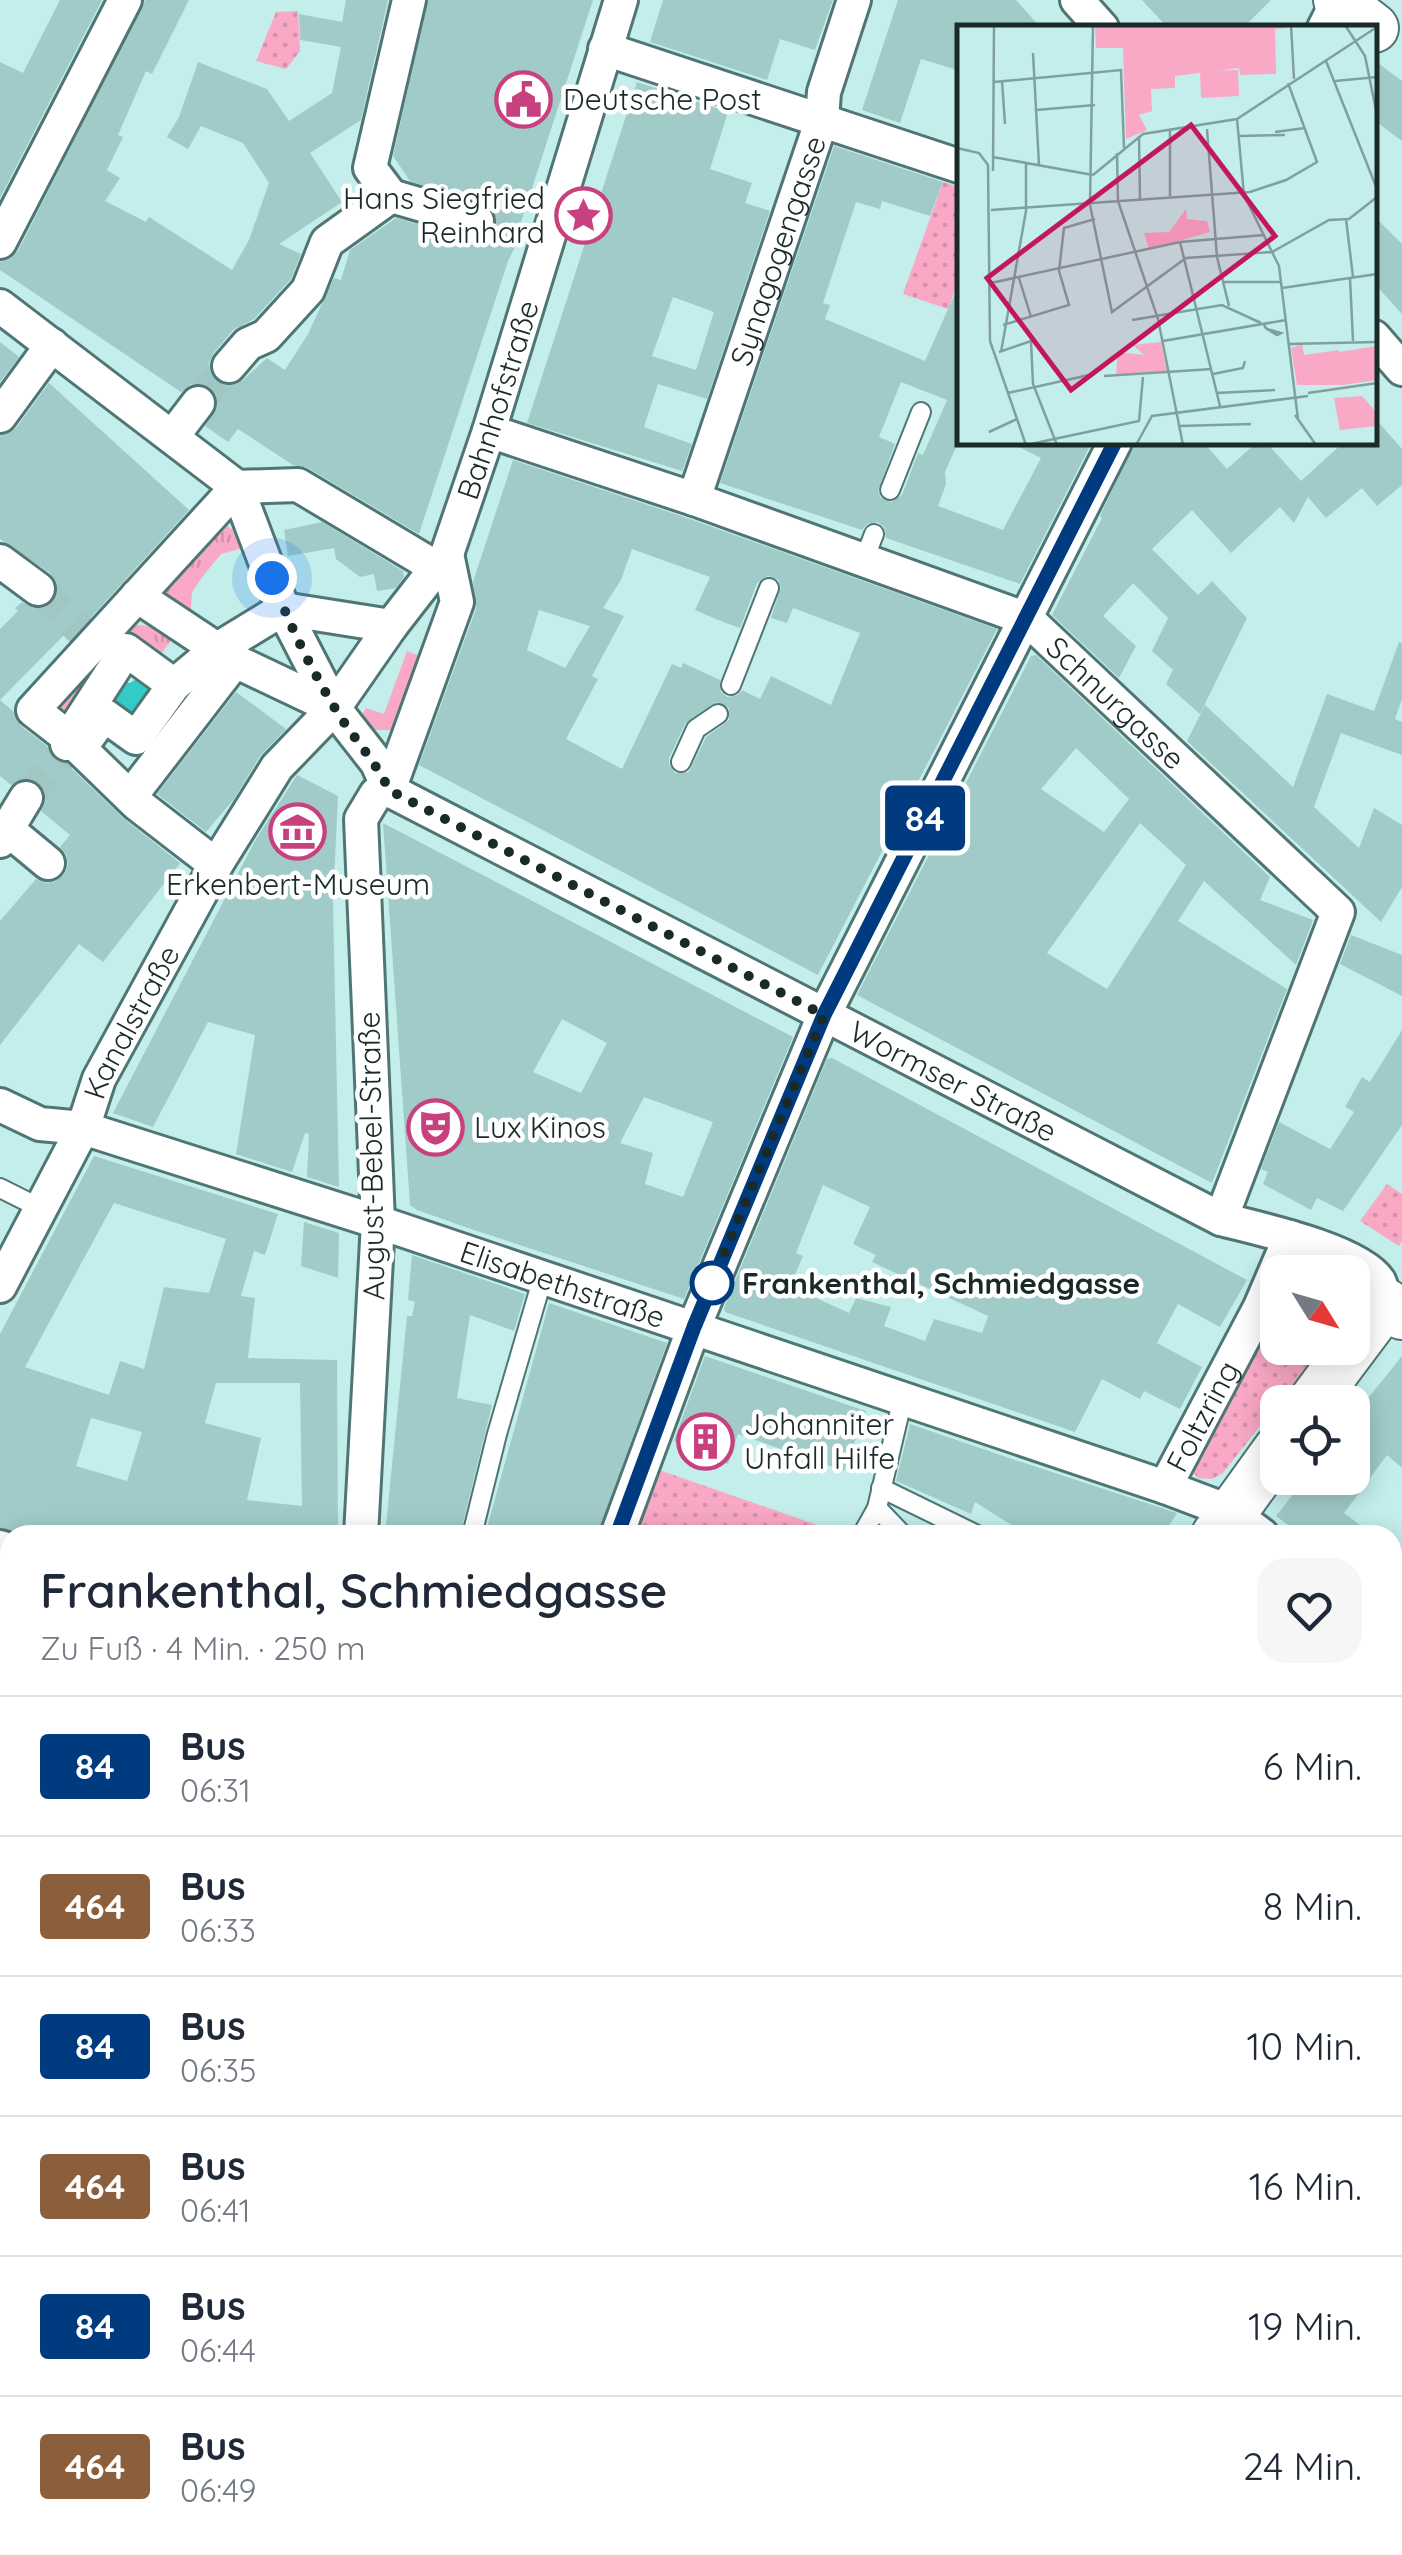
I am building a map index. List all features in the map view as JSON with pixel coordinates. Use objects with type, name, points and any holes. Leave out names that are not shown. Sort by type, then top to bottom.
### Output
[{"type":"street","points":[[4,235],[125,0]]},
{"type":"street","points":[[410,0],[370,168],[390,196],[477,221]]},
{"type":"street","name":"Bahnhofstraße","points":[[442,561],[489,431],[535,239],[621,0]]},
{"type":"street","name":"Synagogengasse","points":[[694,499],[822,119],[824,92],[854,0]]},
{"type":"street","points":[[1078,0],[1099,25]]},
{"type":"street","points":[[605,49],[957,165]]},
{"type":"street","points":[[229,366],[248,344],[266,336],[308,290],[327,242],[390,196]]},
{"type":"street","points":[[0,306],[234,484],[284,609],[334,708],[376,763],[389,790]]},
{"type":"street","points":[[3,412],[52,346]]},
{"type":"street","points":[[172,437],[198,404]]},
{"type":"street","name":"Schnurgasse","points":[[489,431],[694,499],[786,541],[869,547],[1028,619],[1338,912],[1221,1219]]},
{"type":"street","points":[[621,1525],[694,1327],[824,1015],[1028,619],[1113,445]]},
{"type":"street","points":[[234,484],[298,485],[442,561]]},
{"type":"street","points":[[216,865],[66,746],[33,710],[234,484]]},
{"type":"street","points":[[0,561],[33,586]]},
{"type":"street","name":"Kanalstraße","points":[[0,1286],[82,1128],[99,1079],[216,865],[276,767],[334,708],[442,561]]},
{"type":"street","name":"August-Bebel-Straße","points":[[362,1525],[378,1222],[360,818],[376,794],[389,790],[457,602],[442,561]]},
{"type":"street","points":[[137,596],[225,656],[334,708]]},
{"type":"street","points":[[66,746],[81,747],[104,715],[136,738],[174,685],[225,656],[284,609],[391,626]]},
{"type":"street","points":[[66,746],[126,650],[174,685]]},
{"type":"street","points":[[133,800],[225,656]]},
{"type":"street","name":"Wormser Straße","points":[[389,790],[1221,1219],[1313,1243],[1366,1270],[1397,1298]]},
{"type":"street","points":[[26,798],[4,835],[48,862]]},
{"type":"street","name":"Elisabethstraße","points":[[0,1105],[40,1124],[82,1128],[378,1222],[904,1398],[1164,1487],[1232,1525]]},
{"type":"street","name":"Foltzring","points":[[1164,1487],[1260,1306],[1290,1237]]},
{"type":"street","points":[[1326,1385],[1397,1298]]},
{"type":"street","points":[[1237,1525],[1260,1482]]},
{"type":"lane","points":[[890,490],[921,412]]},
{"type":"lane","points":[[732,685],[769,588]]},
{"type":"lane","points":[[682,762],[696,729],[718,714]]},
{"type":"lane","points":[[0,1188],[40,1208]]},
{"type":"lane","points":[[474,1525],[544,1277]]},
{"type":"lane","points":[[868,1525],[877,1508],[904,1398]]},
{"type":"lane","points":[[881,1488],[957,1525]]},
{"type":"lane","points":[[877,1508],[894,1525]]},
{"type":"green space","points":[[298,11],[300,51],[286,69],[256,61],[276,12]]},
{"type":"green space","points":[[943,182],[957,186],[957,284],[948,309],[903,294]]},
{"type":"green space","points":[[222,523],[246,538],[247,547],[221,554],[203,576],[192,592],[190,622],[160,598]]},
{"type":"green space","points":[[131,624],[162,628],[174,636],[157,660],[129,637],[59,717],[46,706]]},
{"type":"green space","points":[[407,651],[424,658],[399,730],[369,730],[360,719],[366,708],[384,714]]},
{"type":"green space","points":[[1387,1184],[1402,1194],[1399,1246],[1360,1221]]},
{"type":"green space","points":[[1260,1334],[1260,1365],[1308,1365],[1292,1385],[1260,1385],[1260,1426],[1223,1473],[1212,1479],[1198,1478],[1190,1468]]},
{"type":"green space","points":[[659,1470],[817,1525],[640,1525]]},
{"type":"water","points":[[136,679],[150,689],[147,700],[131,714],[114,707],[113,692],[121,681],[130,683]]},
{"type":"building","points":[[60,0],[102,0],[0,198],[0,62],[23,73]]},
{"type":"building","points":[[145,0],[189,0],[152,74],[146,71],[118,135],[123,137],[107,170],[120,178],[105,201],[146,222],[149,217],[232,270],[249,240],[269,183],[243,143],[201,126],[188,149],[167,137],[179,117],[198,62],[267,89],[289,121],[332,93],[341,47],[300,40],[299,14],[342,22],[346,0],[388,0],[361,120],[310,153],[342,202],[279,244],[301,254],[291,279],[254,319],[233,330],[213,354],[209,363],[211,373],[226,386],[243,380],[267,358],[285,370],[308,334],[334,278],[341,280],[350,250],[396,218],[472,240],[490,236],[496,227],[491,207],[410,181],[393,156],[428,0],[593,0],[520,225],[526,226],[508,261],[419,534],[308,468],[293,465],[238,429],[228,442],[205,426],[218,405],[216,394],[209,387],[191,384],[181,392],[0,270],[0,262],[18,251]]},
{"type":"building","points":[[663,0],[833,0],[815,50],[780,39],[767,80],[650,42]]},
{"type":"building","points":[[898,0],[1016,0],[1038,25],[957,25],[957,70],[921,59],[900,123],[862,110]]},
{"type":"building","points":[[1142,0],[1271,0],[1246,25],[1165,25]]},
{"type":"building","points":[[1377,62],[1402,81],[1402,141],[1377,122]]},
{"type":"building","points":[[637,82],[728,112],[710,169],[752,183],[745,203],[770,211],[707,399],[658,384],[644,427],[692,444],[682,471],[527,423]],"holes":[[[673,297],[714,312],[696,370],[652,356]]]},
{"type":"building","points":[[834,146],[943,182],[930,216],[882,201],[880,209],[856,202],[823,303],[830,305],[825,319],[925,361],[957,289],[957,445],[945,472],[946,484],[938,506],[1003,530],[1041,458],[1015,445],[1090,445],[1020,584],[886,538],[884,527],[878,522],[867,524],[862,530],[720,483]],"holes":[[[901,382],[947,400],[923,455],[918,453],[902,495],[891,502],[881,498],[878,491],[895,444],[879,437]]]},
{"type":"building","points":[[1377,219],[1402,244],[1402,314],[1377,286]]},
{"type":"building","points":[[0,342],[19,357],[0,382]]},
{"type":"building","points":[[49,383],[189,510],[72,638],[67,632],[0,700],[0,629],[22,602],[35,609],[45,608],[58,590],[50,573],[0,539],[0,436],[16,428]]},
{"type":"building","points":[[1377,420],[1402,449],[1402,485],[1377,506],[1362,488],[1326,518],[1308,497],[1294,523],[1280,507],[1231,553],[1192,510],[1152,549],[1198,595],[1212,581],[1247,618],[1200,714],[1166,684],[1173,670],[1152,651],[1168,618],[1133,583],[1103,616],[1136,646],[1119,678],[1052,615],[1102,518],[1134,445],[1206,445],[1227,469],[1254,445],[1269,445],[1301,481],[1341,445],[1377,445]]},
{"type":"building","points":[[513,460],[997,629],[818,975],[419,765],[476,609],[473,582]],"holes":[[[632,549],[710,577],[695,610],[740,628],[757,583],[768,576],[778,580],[781,587],[771,618],[787,623],[793,608],[860,633],[831,705],[771,676],[760,699],[742,690],[727,697],[721,692],[720,680],[683,663],[681,668],[672,664],[622,769],[566,739],[598,679],[592,676],[624,616],[603,608],[621,580]],[[539,610],[590,626],[565,668],[527,650]],[[716,702],[729,708],[729,720],[706,737],[689,772],[675,773],[669,758],[685,724]]]},
{"type":"building","points":[[322,522],[403,571],[404,577],[396,588],[377,591],[374,574],[360,577],[336,559],[334,548],[288,556],[284,530]]},
{"type":"building","points":[[1399,642],[1402,699],[1395,719],[1402,722],[1402,755],[1341,733],[1314,807],[1359,848],[1374,808],[1402,825],[1402,887],[1381,922],[1187,741],[1205,705],[1293,787],[1327,694],[1374,711]]},
{"type":"building","points":[[1036,655],[1270,877],[1260,900],[1313,920],[1296,965],[1204,881],[1178,921],[1287,989],[1212,1183],[857,995],[1031,656]],"holes":[[[1076,748],[1129,799],[1104,832],[1041,789]],[[1140,823],[1186,865],[1107,989],[1047,953]]]},
{"type":"building","points":[[236,692],[286,729],[260,756],[234,799],[206,832],[157,794]]},
{"type":"building","points":[[0,700],[14,712],[21,726],[47,746],[53,758],[66,763],[123,818],[180,863],[103,962],[79,944],[0,1045],[0,921],[36,879],[46,883],[64,875],[68,865],[60,847],[70,835],[41,811],[46,799],[43,788],[27,778],[11,785],[0,776]]},
{"type":"building","points":[[297,775],[338,796],[333,902],[339,1187],[307,1177],[309,1134],[305,1133],[292,1172],[236,1154],[255,1035],[208,1022],[153,1127],[113,1113],[256,839]]},
{"type":"building","points":[[383,823],[793,1037],[684,1299],[410,1205]],"holes":[[[562,1019],[607,1043],[581,1093],[533,1072]],[[644,1097],[713,1122],[683,1197],[645,1184],[653,1153],[620,1143]]]},
{"type":"building","points":[[1351,935],[1402,955],[1402,996],[1340,964]]},
{"type":"building","points":[[1402,1030],[1402,1125],[1343,1211],[1317,1198],[1311,1210],[1263,1184],[1268,1172],[1261,1169],[1279,1122],[1330,1149],[1354,1112],[1345,1107],[1362,1077],[1370,1082]]},
{"type":"building","points":[[832,1058],[1247,1280],[1220,1327],[1178,1304],[1157,1343],[1202,1367],[1180,1409],[1144,1391],[1140,1399],[1102,1379],[1075,1432],[725,1312],[827,1059]],"holes":[[[823,1185],[870,1207],[853,1244],[876,1255],[872,1262],[988,1316],[982,1333],[934,1319],[925,1341],[884,1326],[891,1307],[856,1298],[849,1313],[790,1286],[803,1256],[796,1253]]]},
{"type":"building","points":[[94,1156],[278,1214],[265,1255],[254,1251],[241,1296],[255,1298],[248,1358],[337,1360],[338,1525],[0,1525],[0,1334]],"holes":[[[114,1203],[226,1239],[209,1293],[164,1287],[144,1369],[120,1361],[109,1395],[25,1367]],[[216,1383],[300,1383],[302,1506],[247,1500],[261,1438],[205,1423]],[[91,1418],[142,1432],[127,1481],[76,1466]]]},
{"type":"building","points":[[304,1222],[339,1233],[338,1278],[301,1266]]},
{"type":"building","points":[[412,1255],[525,1294],[514,1331],[470,1315],[457,1398],[492,1405],[462,1525],[386,1525],[407,1316],[412,1316],[415,1302],[408,1300]]},
{"type":"building","points":[[549,1303],[667,1343],[601,1525],[488,1525]]},
{"type":"building","points":[[705,1356],[866,1411],[844,1471],[738,1434],[728,1464],[679,1447],[674,1440]]},
{"type":"building","points":[[1402,1356],[1402,1468],[1387,1455],[1370,1478],[1370,1396]]},
{"type":"building","points":[[910,1424],[1177,1513],[1169,1525],[1011,1525],[975,1502],[971,1514],[896,1481]]},
{"type":"building","points":[[1293,1495],[1357,1495],[1344,1513],[1360,1525],[1288,1525],[1276,1516]]},
{"type":"tunnel","points":[[477,221],[523,235]]},
{"type":"tunnel","points":[[198,403],[229,366]]},
{"type":"tunnel","points":[[38,589],[95,644]]},
{"type":"tunnel","points":[[26,798],[62,755]]},
{"type":"bus line","name":"84","points":[[621,1525],[694,1327],[824,1015],[1114,445]]},
{"type":"place","name":"Deutsche Post","points":[[524,99]]},
{"type":"place","name":"Hans Siegfried Reinhard","points":[[584,215]]},
{"type":"place","name":"Erkenbert-Museum","points":[[298,832]]},
{"type":"place","name":"Lux Kinos","points":[[435,1127]]},
{"type":"place","name":"Frankenthal, Schmiedgasse","points":[[712,1283]]},
{"type":"place","name":"Johanniter Unfall Hilfe","points":[[705,1441]]},
{"type":"route","points":[[272,578],[334,708],[376,763],[389,790],[824,1015],[708,1292],[712,1283]]}]
